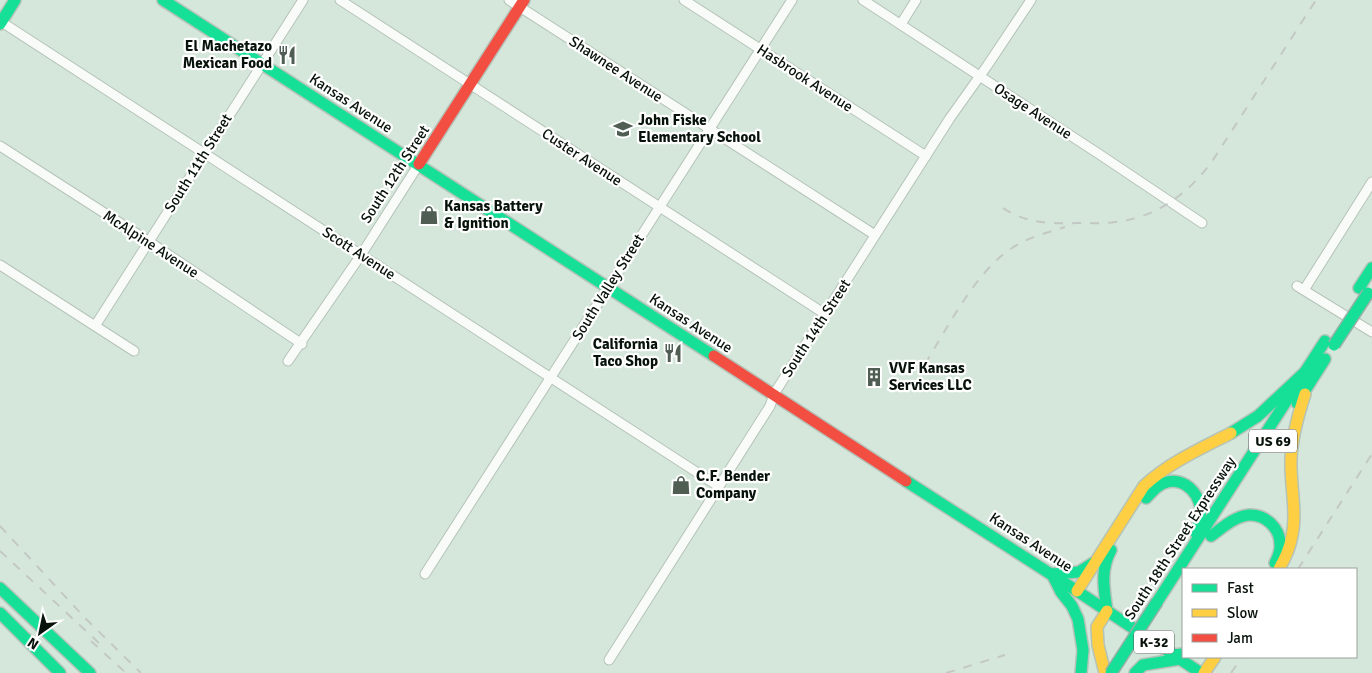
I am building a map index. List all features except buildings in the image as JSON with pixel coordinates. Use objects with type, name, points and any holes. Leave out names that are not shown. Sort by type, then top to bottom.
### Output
[{"type":"main road","points":[[0,22],[15,0]]},
{"type":"main road","name":"Kansas Avenue","points":[[163,0],[1179,656],[1202,673]]},
{"type":"main road","name":"South 12th Street","points":[[419,164],[522,4]]},
{"type":"main road","name":"South 18th Street Expressway","points":[[1124,673],[1188,555],[1304,372],[1329,343],[1366,289],[1372,268]]},
{"type":"main road","name":"South 18th Street Expressway","points":[[1191,568],[1306,388],[1329,343]]},
{"type":"main road","points":[[1078,591],[1144,486],[1155,474],[1175,460],[1250,422],[1304,372]]},
{"type":"main road","points":[[1280,568],[1291,547],[1294,535],[1295,519],[1290,459],[1295,427],[1306,388]]},
{"type":"main road","points":[[1105,673],[1098,645],[1097,627],[1107,611],[1101,578],[1108,555],[1148,494],[1165,482],[1184,483],[1191,488],[1200,500],[1201,520],[1191,539],[1188,555]]},
{"type":"main road","points":[[1211,536],[1241,517],[1250,515],[1266,520],[1275,527],[1281,541],[1279,553],[1272,568]]},
{"type":"main road","points":[[1081,669],[1083,650],[1078,620],[1072,606],[1061,592],[1052,574],[1079,572],[1096,561]]},
{"type":"main road","name":"South 18th Street Expressway","points":[[1111,673],[1161,605],[1182,581]]},
{"type":"main road","points":[[0,588],[90,673]]},
{"type":"main road","points":[[0,612],[60,673]]},
{"type":"main road","points":[[1135,673],[1143,665],[1179,656]]},
{"type":"main road","points":[[1202,673],[1214,658]]},
{"type":"main road","points":[[1214,673],[1223,658]]},
{"type":"street","name":"South 11th Street","points":[[95,326],[303,0]]},
{"type":"street","name":"Custer Avenue","points":[[340,0],[825,314]]},
{"type":"street","name":"Shawnee Avenue","points":[[509,0],[522,4],[875,235]]},
{"type":"street","name":"Hasbrook Avenue","points":[[684,0],[926,156]]},
{"type":"street","name":"South Valley Street","points":[[425,574],[792,0]]},
{"type":"street","name":"Osage Avenue","points":[[863,0],[1202,223]]},
{"type":"street","points":[[901,24],[916,0]]},
{"type":"street","name":"South 14th Street","points":[[608,660],[770,406],[774,394],[875,235],[1030,0]]},
{"type":"street","name":"Scott Avenue","points":[[0,22],[718,486]]},
{"type":"street","name":"McAlpine Avenue","points":[[0,146],[148,241],[302,344]]},
{"type":"street","name":"South 12th Street","points":[[288,361],[302,344],[419,164]]},
{"type":"street","points":[[1372,182],[1301,288],[1372,332]]},
{"type":"street","points":[[0,265],[134,351]]},
{"type":"railway","points":[[1003,208],[1020,217],[1038,222],[1110,223],[1130,220],[1145,215],[1171,202],[1194,183],[1213,160],[1316,0]]},
{"type":"railway","points":[[925,364],[975,285],[999,258],[1024,241],[1065,227]]},
{"type":"railway","points":[[1299,568],[1372,454]]},
{"type":"railway","points":[[0,526],[85,618],[141,673]]},
{"type":"railway","points":[[0,551],[99,643]]},
{"type":"railway","points":[[91,641],[126,673]]},
{"type":"railway","points":[[946,673],[1005,655]]},
{"type":"railway","points":[[1231,673],[1241,658]]},
{"type":"traffic: fast","points":[[0,24],[15,0]]},
{"type":"traffic: fast","points":[[163,0],[714,356]]},
{"type":"traffic: fast","points":[[1359,288],[1372,268]]},
{"type":"traffic: fast","points":[[1334,345],[1368,293]]},
{"type":"traffic: fast","points":[[1157,602],[1325,341]]},
{"type":"traffic: fast","points":[[1297,403],[1325,359]]},
{"type":"traffic: fast","points":[[1231,433],[1258,416],[1305,372]]},
{"type":"traffic: fast","points":[[906,481],[1077,591]]},
{"type":"traffic: fast","points":[[1146,498],[1156,487],[1164,483],[1172,481],[1186,485],[1196,495],[1199,502],[1200,519],[1195,532]]},
{"type":"traffic: fast","points":[[1211,536],[1229,523],[1244,516],[1255,515],[1261,517],[1270,523],[1279,538],[1280,552],[1275,563]]},
{"type":"traffic: fast","points":[[1107,611],[1104,572],[1111,550]]},
{"type":"traffic: fast","points":[[1081,673],[1083,650],[1078,619],[1052,574],[1079,572],[1095,562]]},
{"type":"traffic: fast","points":[[0,588],[90,673]]},
{"type":"traffic: fast","points":[[1077,591],[1201,673]]},
{"type":"traffic: fast","points":[[1111,673],[1157,602]]},
{"type":"traffic: fast","points":[[0,613],[60,673]]},
{"type":"traffic: fast","points":[[1173,655],[1182,654]]},
{"type":"traffic: fast","points":[[1135,673],[1143,665],[1180,659]]},
{"type":"traffic: slow","points":[[1280,568],[1289,548],[1293,530],[1292,450],[1296,426],[1305,394]]},
{"type":"traffic: slow","points":[[1077,591],[1144,486],[1175,463],[1231,433]]},
{"type":"traffic: slow","points":[[1105,673],[1098,645],[1097,627],[1107,611]]},
{"type":"traffic: slow","points":[[1204,673],[1214,658]]},
{"type":"traffic: jam","points":[[419,164],[524,0]]},
{"type":"traffic: jam","points":[[714,356],[906,481]]},
{"type":"place","name":"El Machetazo Mexican Food","points":[[287,55]]},
{"type":"place","name":"John Fiske Elementary School","points":[[623,129]]},
{"type":"place","name":"Kansas Battery & Ignition","points":[[429,215]]},
{"type":"place","name":"California Taco Shop","points":[[673,353]]},
{"type":"place","name":"VVF Kansas Services LLC","points":[[874,377]]},
{"type":"place","name":"C.F. Bender Company","points":[[681,485]]}]
